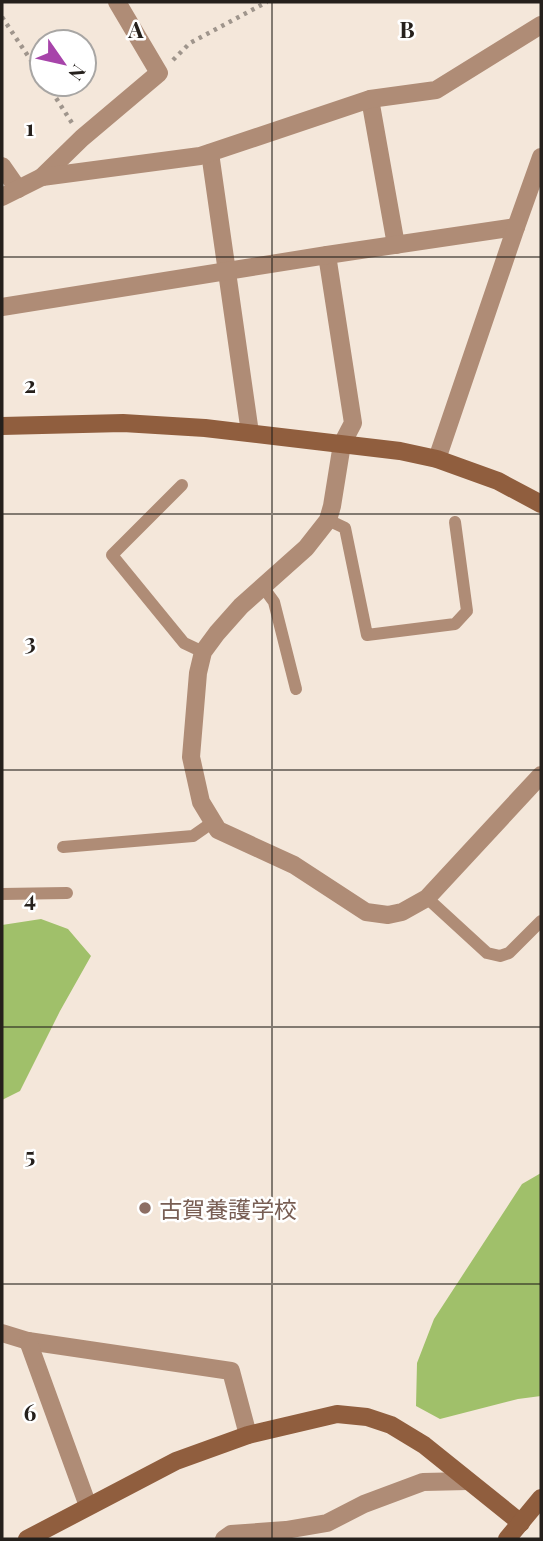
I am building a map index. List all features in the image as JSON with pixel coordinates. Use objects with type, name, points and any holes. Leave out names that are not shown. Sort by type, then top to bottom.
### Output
[{"type":"street","points":[[2,166],[10,193],[42,177],[82,138],[159,73],[117,2]]},
{"type":"street","points":[[42,177],[200,156],[370,99],[436,90],[541,25]]},
{"type":"street","points":[[370,99],[396,244]]},
{"type":"street","points":[[210,153],[250,433]]},
{"type":"street","points":[[437,459],[541,157]]},
{"type":"street","points":[[2,307],[516,227]]},
{"type":"street","points":[[327,255],[353,423],[342,444],[328,520],[306,548],[241,606],[203,652],[198,673],[191,757],[201,802],[218,830],[294,865],[366,912],[388,915],[402,912],[427,898],[541,775]]},
{"type":"street","points":[[2,426],[123,423],[250,433],[400,451],[437,459],[498,481],[541,504]]},
{"type":"street","points":[[2,1333],[28,1340],[231,1371],[248,1435]]},
{"type":"street","points":[[28,1340],[88,1506]]},
{"type":"street","points":[[27,1539],[176,1461],[248,1435],[337,1414],[367,1417],[391,1425],[424,1445],[521,1523]]},
{"type":"street","points":[[224,1539],[231,1534],[286,1531],[327,1523],[364,1504],[423,1482],[468,1481]]},
{"type":"street","points":[[508,1539],[541,1498]]},
{"type":"lane","points":[[182,485],[112,555],[184,643],[203,652]]},
{"type":"lane","points":[[328,520],[345,528],[368,635],[455,624],[467,611],[455,522]]},
{"type":"lane","points":[[262,587],[274,602],[296,690]]},
{"type":"lane","points":[[63,847],[193,836],[213,822]]},
{"type":"lane","points":[[2,894],[67,893]]},
{"type":"lane","points":[[427,898],[487,953],[500,956],[509,953],[541,921]]},
{"type":"path","points":[[159,73],[190,43],[267,2]]},
{"type":"path","points":[[2,17],[28,56]]},
{"type":"path","points":[[56,98],[82,138]]},
{"type":"green space","points":[[41,919],[68,929],[91,956],[20,1091],[2,1100],[2,925]]},
{"type":"green space","points":[[541,1173],[541,1396],[518,1399],[440,1419],[416,1406],[417,1363],[434,1319],[522,1184]]},
{"type":"place","name":"古賀養護学校","points":[[145,1208]]}]
